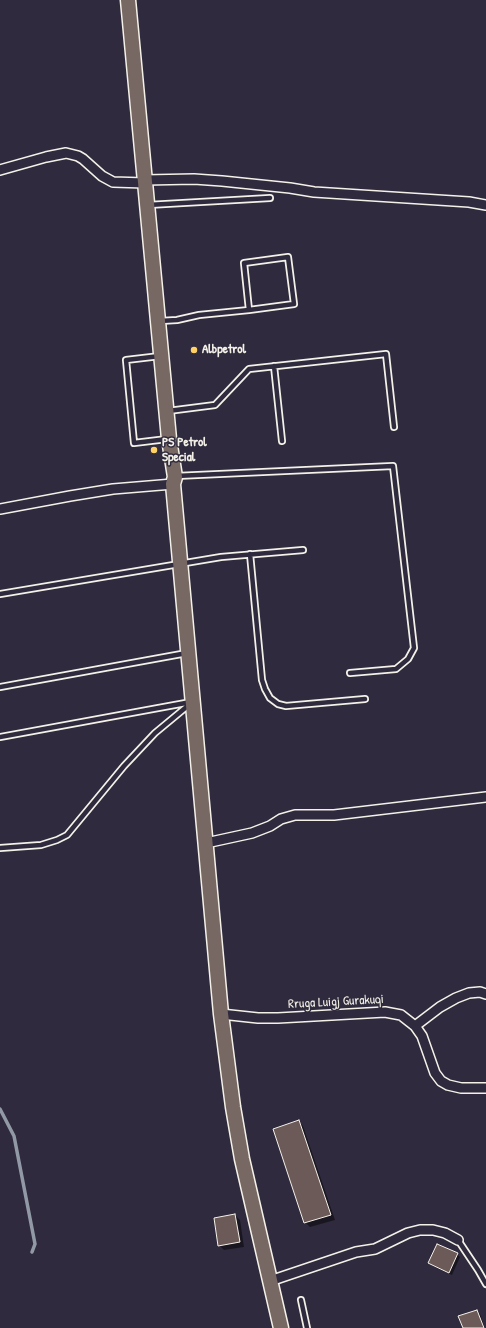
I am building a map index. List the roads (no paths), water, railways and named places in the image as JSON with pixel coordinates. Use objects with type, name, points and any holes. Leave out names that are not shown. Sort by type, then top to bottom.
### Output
[{"type":"main road","points":[[128,0],[174,480],[221,1014],[233,1107],[242,1159],[281,1328]]},
{"type":"street","points":[[0,170],[66,153],[84,159],[102,176],[113,182],[194,179],[290,188],[314,192],[469,202],[486,205]]},
{"type":"street","points":[[0,509],[174,480]]},
{"type":"street","points":[[206,843],[252,833],[270,826],[281,819],[295,815],[334,815],[486,797]]},
{"type":"street","points":[[486,994],[480,992],[469,993],[456,998],[440,1007],[415,1026],[424,1042],[434,1073],[441,1081],[448,1085],[461,1088],[486,1088]]},
{"type":"street","name":"Rruga Luigj Gurakuqi","points":[[221,1014],[258,1018],[278,1018],[385,1012],[401,1015],[415,1026]]},
{"type":"street","points":[[270,1281],[356,1252],[375,1248],[408,1233],[420,1230],[433,1230],[445,1233],[458,1240]]},
{"type":"lane","points":[[148,205],[270,198]]},
{"type":"lane","points":[[158,321],[176,320],[199,315],[249,310],[294,304],[288,258],[244,263],[249,310]]},
{"type":"lane","points":[[167,411],[215,406],[249,369],[386,354],[394,427]]},
{"type":"lane","points":[[162,356],[126,360],[134,443],[169,439]]},
{"type":"lane","points":[[274,366],[282,441]]},
{"type":"lane","points":[[174,480],[393,466],[414,648],[408,659],[396,669],[350,673]]},
{"type":"lane","points":[[0,594],[221,557],[303,550]]},
{"type":"lane","points":[[250,554],[262,680],[270,698],[278,704],[286,706],[365,699]]},
{"type":"lane","points":[[0,687],[188,652]]},
{"type":"lane","points":[[0,738],[193,702]]},
{"type":"lane","points":[[0,848],[42,844],[57,840],[67,835],[124,766],[154,733],[193,702]]},
{"type":"lane","points":[[458,1240],[486,1284]]},
{"type":"lane","points":[[301,1300],[307,1328]]},
{"type":"waterway","points":[[0,1109],[14,1136],[35,1244],[32,1252]]},
{"type":"place","name":"Albpetrol","points":[[194,350]]},
{"type":"place","name":"PS Petrol Special","points":[[154,450]]}]
